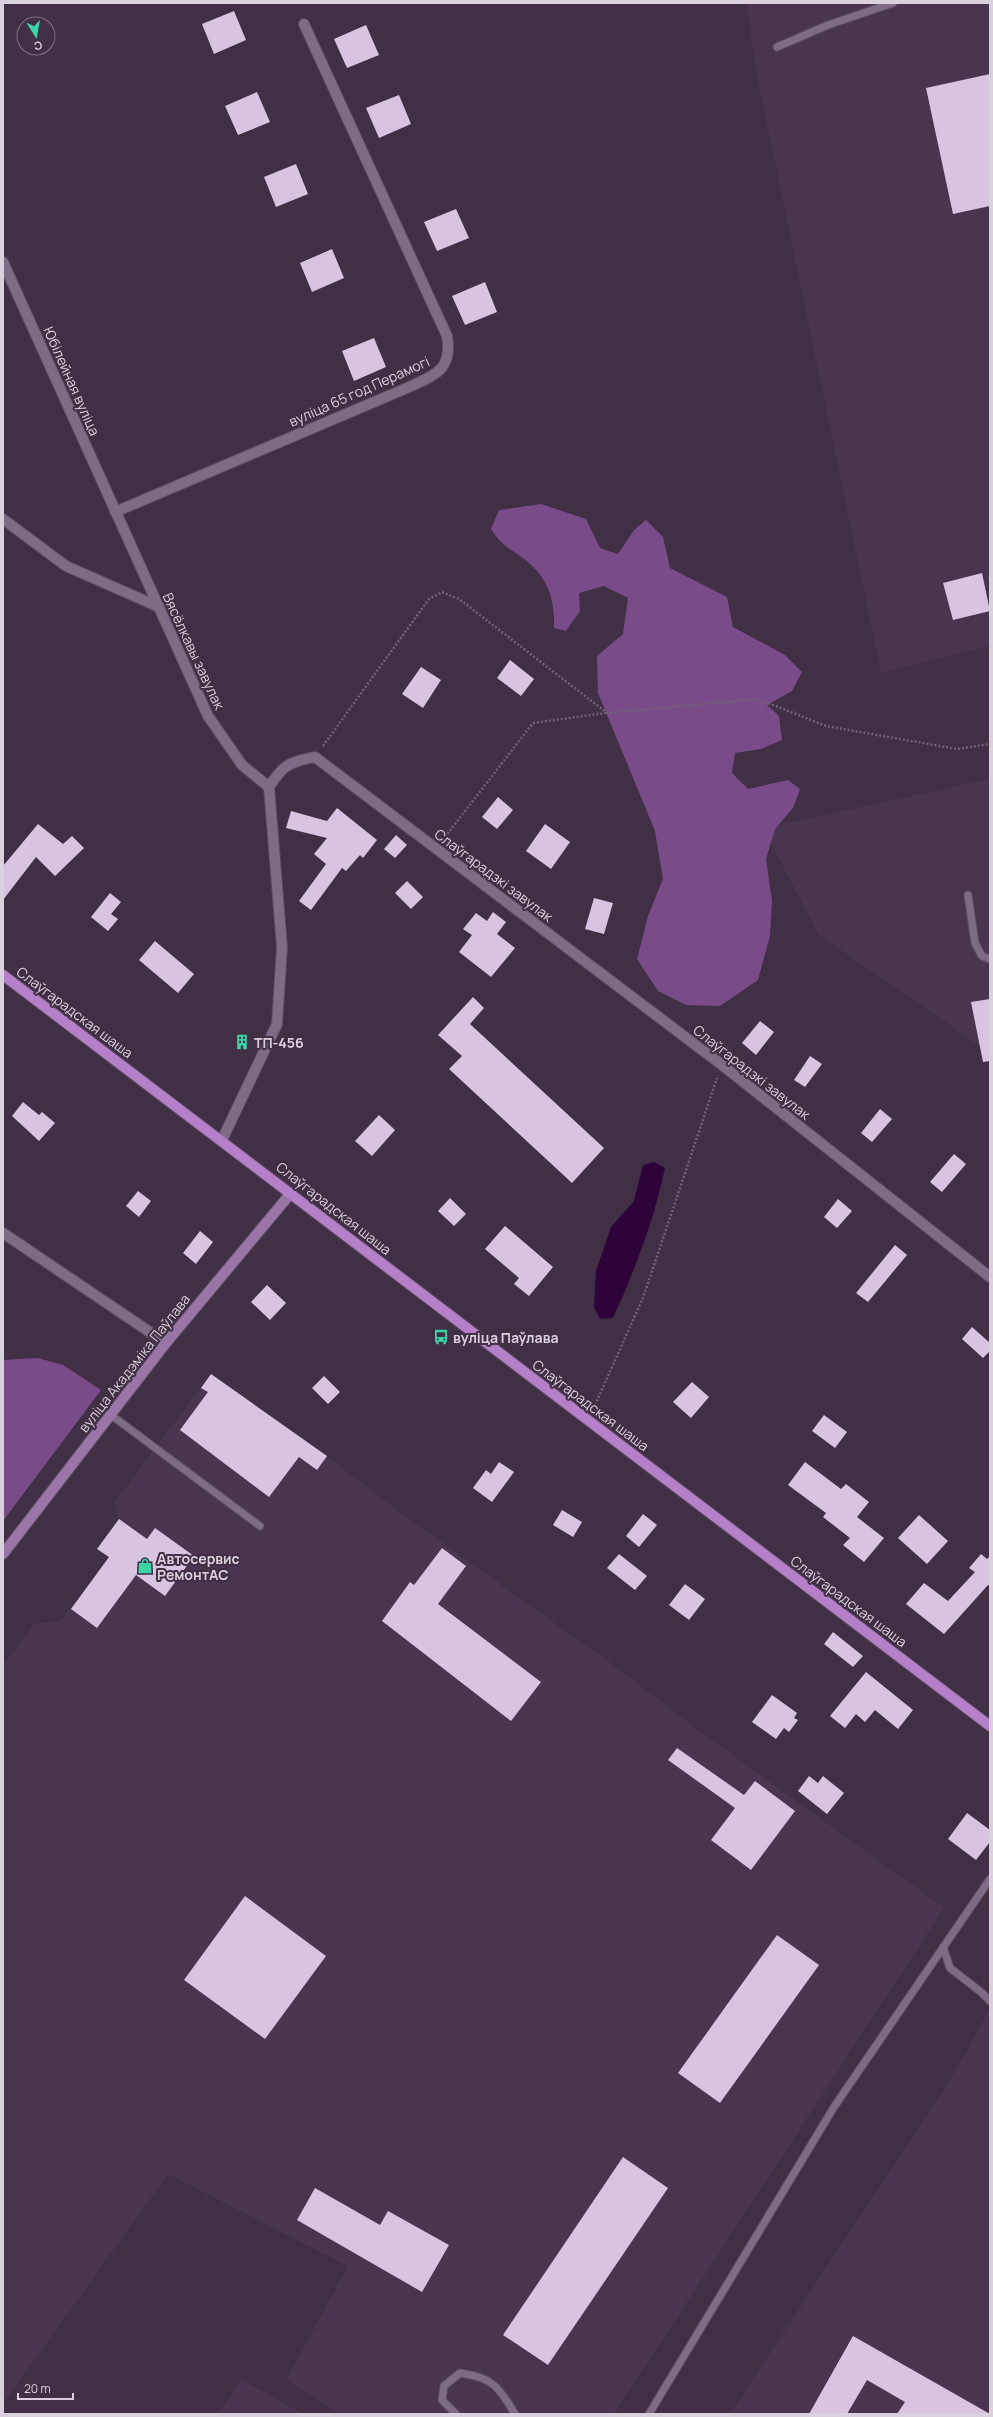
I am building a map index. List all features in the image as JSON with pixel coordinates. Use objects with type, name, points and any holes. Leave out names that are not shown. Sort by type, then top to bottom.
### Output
[{"type":"main road","name":"Слаўгарадская шаша","points":[[3,975],[222,1140],[990,1726]]},
{"type":"main road","name":"вуліца Акадэміка Паўлава","points":[[3,1554],[166,1343],[291,1193]]},
{"type":"street","name":"вуліца 65 год Перамогі","points":[[115,512],[407,388],[438,373],[447,362],[450,350],[447,336],[304,24]]},
{"type":"street","name":"Юбілейная вуліца","points":[[3,262],[115,512]]},
{"type":"street","name":"Вясёлкавы завулак","points":[[115,512],[208,716],[242,765],[269,787]]},
{"type":"street","points":[[3,519],[66,566],[158,607]]},
{"type":"street","points":[[222,1140],[277,1024],[282,947],[269,787],[280,770],[298,761],[315,757]]},
{"type":"street","name":"Слаўгарадзкі завулак","points":[[315,757],[722,1065],[990,1277]]},
{"type":"street","points":[[3,1233],[166,1343]]},
{"type":"lane","points":[[777,47],[828,25],[893,3]]},
{"type":"lane","points":[[968,895],[975,943],[982,956],[990,958]]},
{"type":"lane","points":[[111,1416],[260,1526]]},
{"type":"lane","points":[[649,2414],[834,2107],[990,1879]]},
{"type":"lane","points":[[943,1947],[950,1968],[981,1992],[990,2001]]},
{"type":"lane","points":[[456,2414],[442,2400],[444,2386],[460,2373],[479,2375],[497,2387],[515,2414]]},
{"type":"path","points":[[315,757],[430,599],[442,592],[459,599],[607,713]]},
{"type":"path","points":[[436,849],[533,722],[607,713],[758,699],[826,726],[957,749],[990,744]]},
{"type":"path","points":[[595,1404],[643,1298],[722,1065]]},
{"type":"shaded area","points":[[746,3],[990,3],[990,646],[881,673],[758,81]]},
{"type":"shaded area","points":[[541,504],[586,519],[600,548],[618,554],[634,530],[646,520],[663,537],[670,568],[727,597],[733,627],[785,655],[802,672],[792,691],[767,705],[779,716],[782,740],[761,749],[735,753],[732,773],[748,789],[788,780],[800,789],[793,808],[775,829],[766,859],[772,901],[770,936],[758,980],[720,1006],[686,1005],[658,991],[637,959],[648,916],[663,879],[655,831],[598,693],[597,656],[623,634],[628,598],[604,586],[579,593],[580,611],[566,631],[554,628],[552,600],[546,584],[541,576],[528,562],[504,545],[491,529],[499,510]]},
{"type":"shaded area","points":[[990,779],[990,1053],[819,935],[763,828]]},
{"type":"shaded area","points":[[654,1162],[665,1168],[650,1226],[629,1282],[613,1318],[600,1319],[594,1307],[596,1271],[611,1227],[634,1201],[643,1165]]},
{"type":"shaded area","points":[[38,1358],[63,1365],[101,1390],[3,1521],[3,1360]]},
{"type":"shaded area","points":[[211,1374],[327,1456],[398,1511],[612,1664],[697,1729],[944,1908],[614,2414],[341,2414],[286,2380],[348,2266],[168,2174],[3,2404],[3,1666],[35,1623],[60,1621],[109,1558],[97,1549],[119,1519],[114,1503]]},
{"type":"shaded area","points":[[990,2009],[990,2414],[730,2414],[953,2075]]},
{"type":"shaded area","points":[[241,2379],[303,2414],[218,2414]]},
{"type":"building","points":[[234,11],[246,40],[214,54],[202,24]]},
{"type":"building","points":[[366,25],[379,55],[347,68],[334,39]]},
{"type":"building","points":[[990,74],[990,206],[953,214],[926,88]]},
{"type":"building","points":[[257,92],[270,122],[238,135],[225,106]]},
{"type":"building","points":[[399,95],[411,124],[379,138],[366,108]]},
{"type":"building","points":[[296,164],[308,194],[276,207],[264,177]]},
{"type":"building","points":[[456,209],[469,238],[437,251],[424,222]]},
{"type":"building","points":[[332,249],[344,278],[312,292],[300,263]]},
{"type":"building","points":[[485,282],[497,312],[465,325],[452,296]]},
{"type":"building","points":[[374,338],[386,367],[354,381],[342,351]]},
{"type":"building","points":[[982,573],[990,611],[953,620],[943,583]]},
{"type":"building","points":[[510,660],[534,679],[521,696],[497,678]]},
{"type":"building","points":[[421,667],[441,680],[423,708],[402,694]]},
{"type":"building","points":[[498,797],[513,810],[497,829],[482,817]]},
{"type":"building","points":[[337,808],[377,840],[363,858],[360,855],[346,871],[342,868],[311,910],[299,901],[326,864],[314,854],[327,838],[286,828],[291,811],[327,821]]},
{"type":"building","points":[[38,824],[63,844],[72,836],[84,848],[55,876],[36,857],[3,900],[3,866]]},
{"type":"building","points":[[545,824],[570,842],[551,869],[526,851]]},
{"type":"building","points":[[396,835],[407,845],[395,858],[384,849]]},
{"type":"building","points":[[407,881],[423,897],[411,909],[395,893]]},
{"type":"building","points":[[110,893],[121,902],[111,914],[118,919],[108,931],[91,917]]},
{"type":"building","points":[[594,898],[613,903],[604,934],[585,929]]},
{"type":"building","points":[[493,912],[506,922],[497,934],[515,948],[491,977],[459,952],[472,935],[463,929],[476,913],[487,921]]},
{"type":"building","points":[[155,941],[194,974],[178,993],[139,960]]},
{"type":"building","points":[[473,997],[484,1008],[470,1024],[604,1148],[572,1183],[449,1069],[462,1056],[438,1035]]},
{"type":"building","points":[[990,999],[990,1061],[983,1062],[971,1002]]},
{"type":"building","points":[[760,1021],[774,1032],[756,1055],[742,1043]]},
{"type":"building","points":[[810,1056],[822,1064],[805,1087],[794,1080]]},
{"type":"building","points":[[23,1102],[39,1115],[42,1112],[55,1123],[39,1141],[12,1116]]},
{"type":"building","points":[[880,1109],[892,1119],[872,1142],[861,1133]]},
{"type":"building","points":[[379,1115],[395,1130],[372,1156],[355,1141]]},
{"type":"building","points":[[954,1154],[966,1164],[942,1192],[930,1182]]},
{"type":"building","points":[[138,1191],[151,1201],[139,1217],[126,1206]]},
{"type":"building","points":[[450,1198],[466,1214],[454,1226],[438,1211]]},
{"type":"building","points":[[838,1199],[852,1211],[837,1228],[824,1217]]},
{"type":"building","points":[[505,1226],[553,1267],[529,1296],[514,1284],[519,1278],[485,1249]]},
{"type":"building","points":[[200,1231],[213,1242],[196,1264],[183,1253]]},
{"type":"building","points":[[895,1245],[907,1255],[868,1302],[856,1293]]},
{"type":"building","points":[[267,1285],[286,1303],[270,1320],[251,1302]]},
{"type":"building","points":[[972,1327],[990,1343],[990,1351],[983,1358],[962,1339]]},
{"type":"building","points":[[211,1374],[327,1456],[317,1470],[299,1457],[269,1497],[180,1430],[208,1392],[201,1388]]},
{"type":"building","points":[[324,1376],[340,1392],[328,1404],[312,1388]]},
{"type":"building","points":[[692,1382],[709,1397],[691,1418],[673,1402]]},
{"type":"building","points":[[824,1415],[847,1432],[835,1448],[812,1431]]},
{"type":"building","points":[[499,1462],[514,1472],[492,1502],[473,1488],[486,1470],[491,1474]]},
{"type":"building","points":[[805,1462],[841,1489],[846,1484],[869,1502],[857,1517],[884,1538],[864,1562],[843,1545],[850,1538],[823,1517],[826,1513],[788,1485]]},
{"type":"building","points":[[562,1510],[582,1522],[573,1537],[553,1525]]},
{"type":"building","points":[[643,1514],[657,1525],[639,1547],[626,1536]]},
{"type":"building","points":[[919,1515],[948,1541],[927,1564],[898,1538]]},
{"type":"building","name":"Автосервис РемонтАС","points":[[119,1519],[147,1539],[155,1528],[194,1556],[165,1596],[136,1575],[97,1628],[71,1609],[109,1557],[97,1549]]},
{"type":"building","points":[[442,1548],[466,1566],[438,1604],[541,1682],[511,1721],[382,1621],[410,1582],[414,1585]]},
{"type":"building","points":[[619,1554],[647,1576],[635,1590],[607,1568]]},
{"type":"building","points":[[981,1554],[987,1559],[990,1556],[990,1586],[988,1585],[944,1634],[906,1604],[924,1583],[948,1601],[975,1572],[969,1568]]},
{"type":"building","points":[[685,1584],[705,1599],[689,1620],[669,1605]]},
{"type":"building","points":[[833,1632],[863,1656],[853,1667],[824,1644]]},
{"type":"building","points":[[866,1672],[913,1710],[898,1729],[875,1710],[865,1722],[856,1714],[845,1728],[830,1716]]},
{"type":"building","points":[[772,1695],[797,1713],[794,1718],[798,1720],[789,1732],[784,1728],[776,1739],[752,1722]]},
{"type":"building","points":[[677,1748],[744,1795],[755,1781],[795,1811],[751,1870],[711,1840],[735,1808],[668,1760]]},
{"type":"building","points":[[809,1776],[818,1783],[823,1776],[844,1793],[827,1814],[798,1791]]},
{"type":"building","points":[[967,1813],[990,1830],[990,1842],[976,1860],[948,1839]]},
{"type":"building","points":[[245,1896],[326,1956],[265,2039],[184,1980]]},
{"type":"building","points":[[777,1935],[819,1965],[720,2103],[678,2073]]},
{"type":"building","points":[[623,2157],[668,2188],[548,2365],[503,2335]]},
{"type":"building","points":[[315,2188],[380,2225],[388,2211],[449,2245],[422,2292],[297,2220]]},
{"type":"building","points":[[853,2336],[990,2414],[897,2414],[905,2402],[867,2380],[847,2414],[809,2414]]},
{"type":"place","name":"ТП-456","points":[[242,1042]]},
{"type":"place","name":"вуліца Паўлава","points":[[441,1337]]},
{"type":"place","name":"Автосервис РемонтАС","points":[[145,1566]]}]
